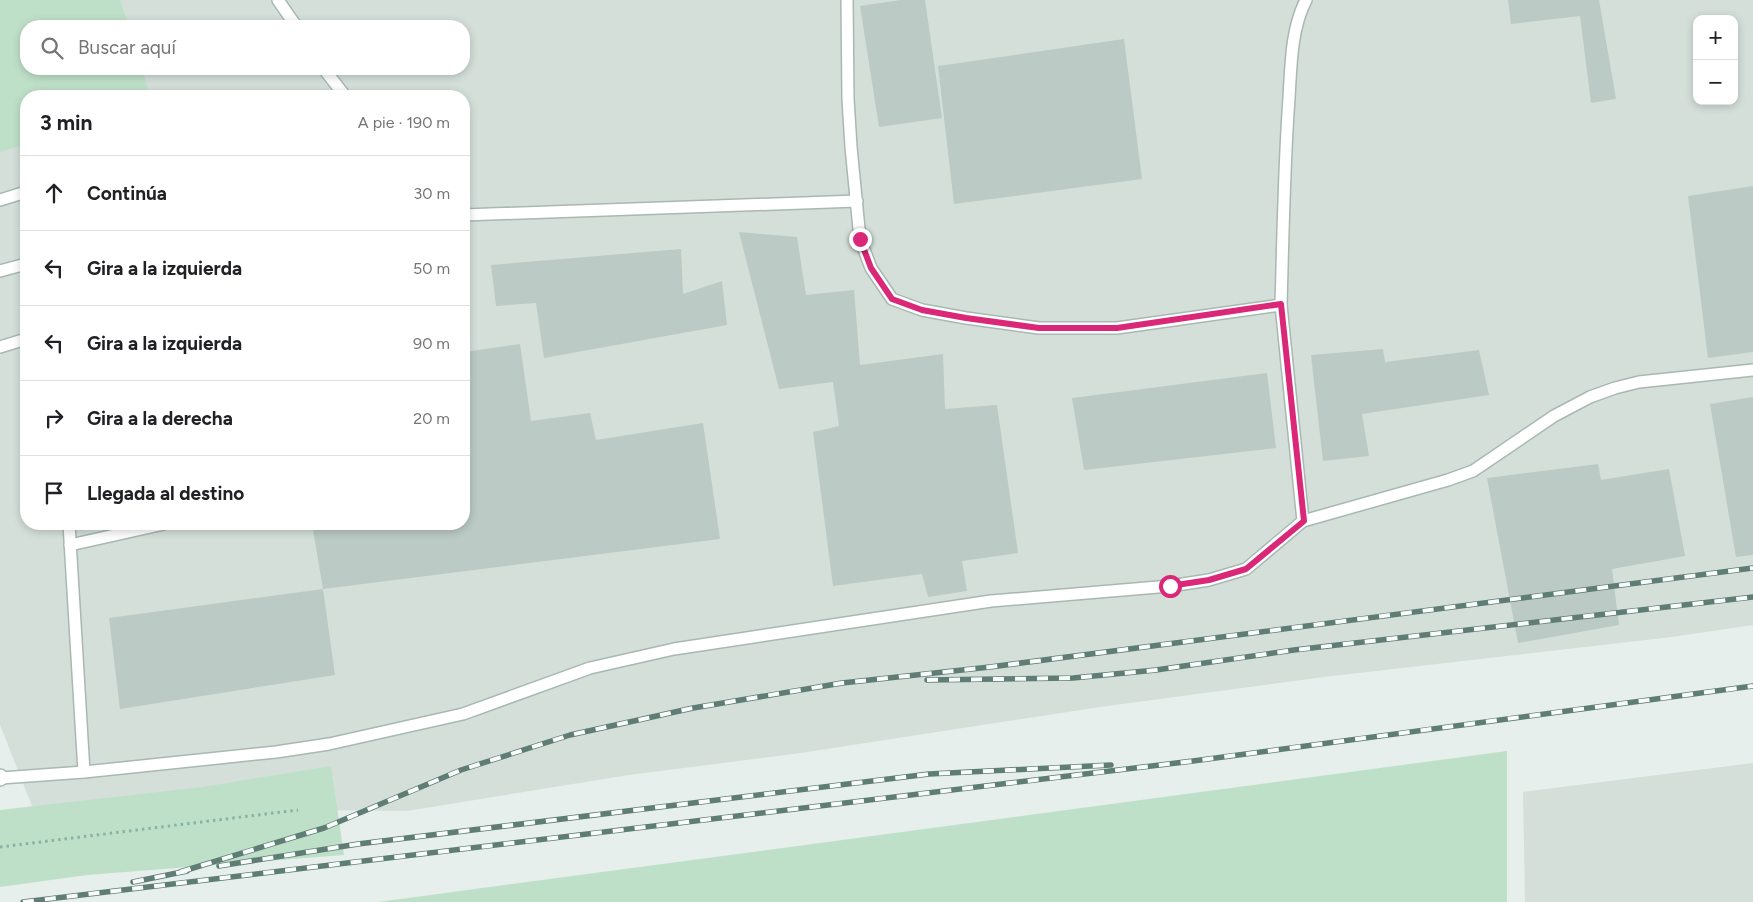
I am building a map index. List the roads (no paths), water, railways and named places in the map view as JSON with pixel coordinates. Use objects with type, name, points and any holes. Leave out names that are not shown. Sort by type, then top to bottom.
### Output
[{"type":"lane","points":[[278,0],[292,20]]},
{"type":"lane","points":[[847,0],[848,99],[860,239],[871,268],[892,299],[922,310],[1039,328],[1117,328],[1281,304]]},
{"type":"lane","points":[[1304,521],[1281,304],[1286,141],[1291,69],[1294,36],[1300,10],[1306,0]]},
{"type":"lane","points":[[329,75],[340,90]]},
{"type":"lane","points":[[0,200],[20,194]]},
{"type":"lane","points":[[470,215],[857,201]]},
{"type":"lane","points":[[0,271],[20,266]]},
{"type":"lane","points":[[0,347],[20,341]]},
{"type":"lane","points":[[0,778],[84,772],[276,752],[329,744],[463,714],[590,668],[674,649],[991,601],[1170,586],[1209,580],[1246,569],[1304,521],[1448,480],[1473,471],[1554,416],[1590,396],[1639,382],[1753,370]]},
{"type":"lane","points":[[69,530],[84,772]]},
{"type":"lane","points":[[70,545],[137,530]]},
{"type":"railway","points":[[180,872],[324,828],[461,770],[570,735],[693,708],[842,683],[990,667],[1753,568]]},
{"type":"railway","points":[[927,680],[1073,678],[1156,670],[1294,650],[1753,597]]},
{"type":"railway","points":[[23,902],[1193,761],[1753,686]]},
{"type":"railway","points":[[219,866],[358,844],[929,774],[1111,765]]},
{"type":"railway","points":[[133,882],[187,871]]}]
